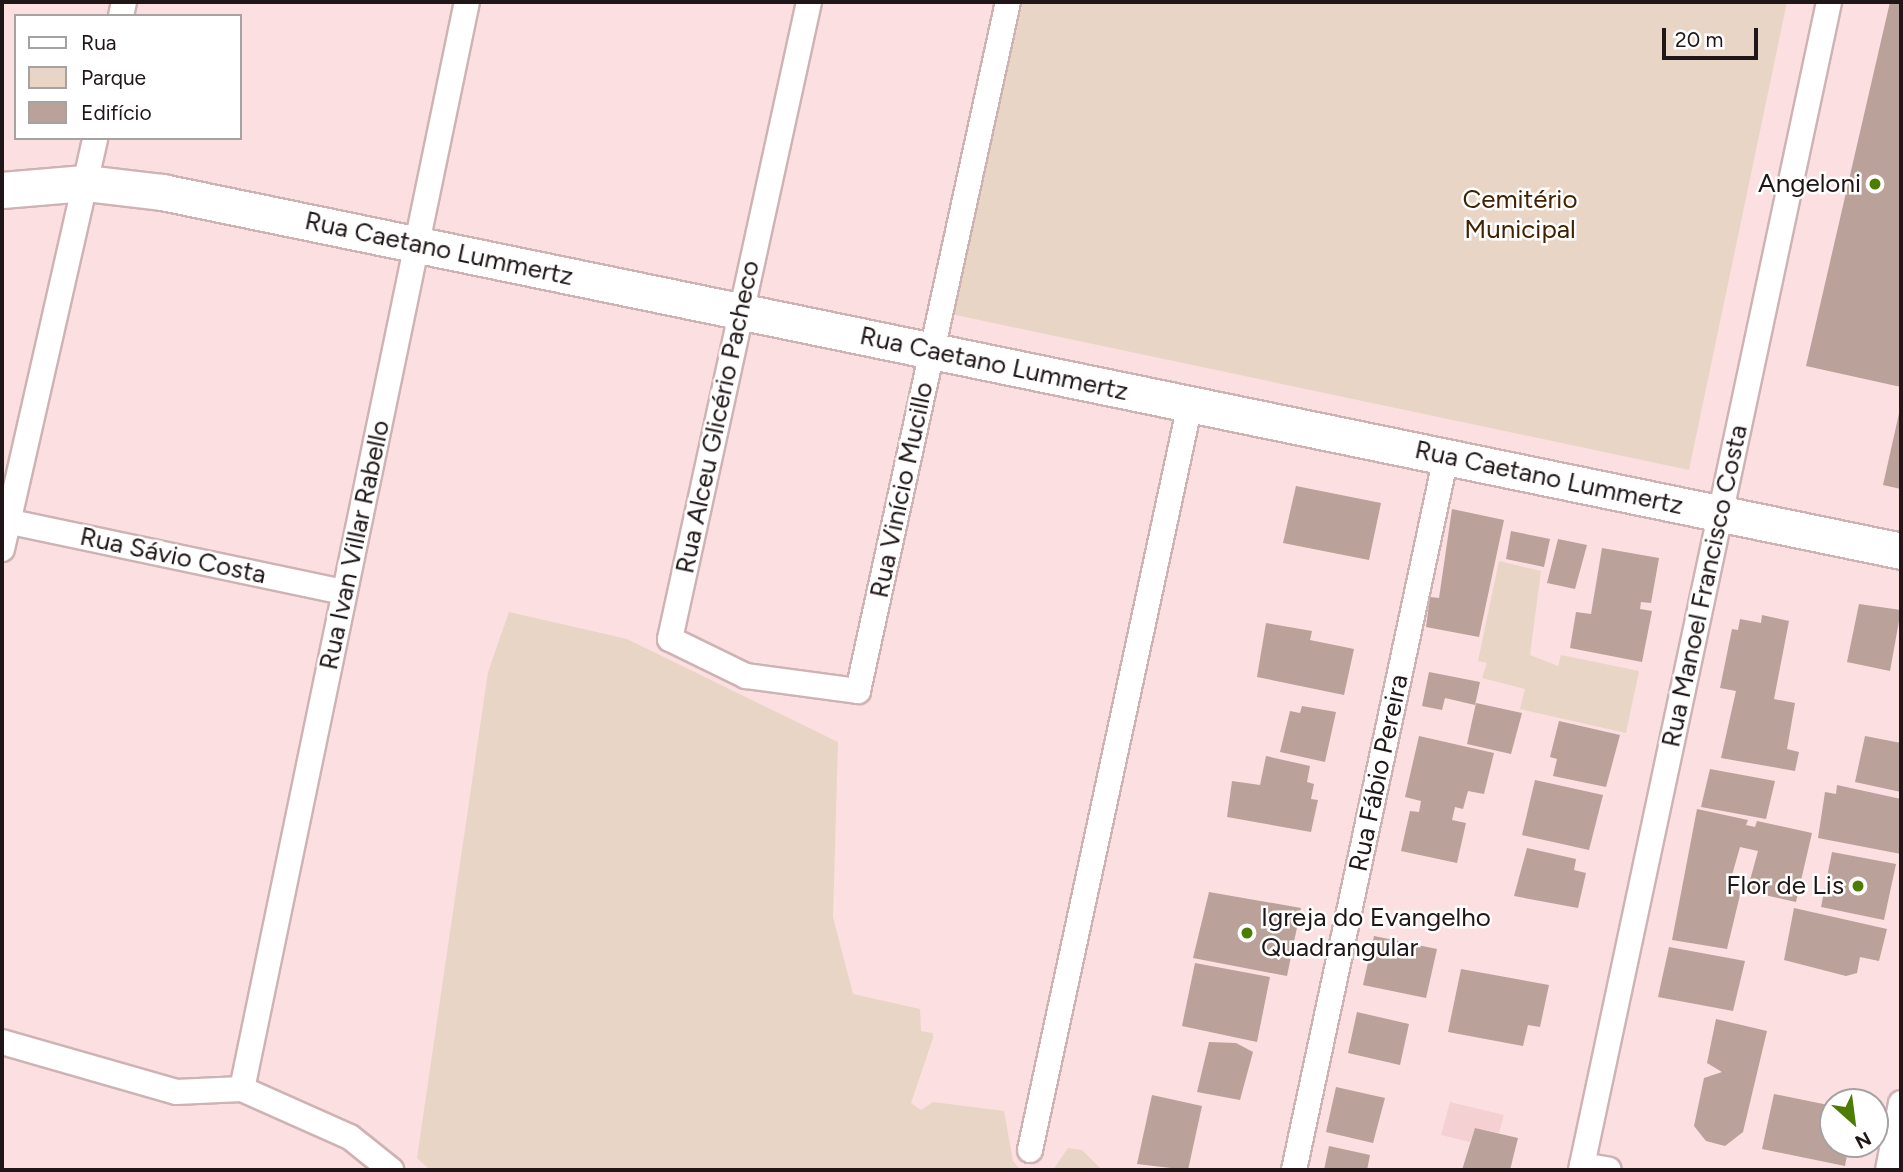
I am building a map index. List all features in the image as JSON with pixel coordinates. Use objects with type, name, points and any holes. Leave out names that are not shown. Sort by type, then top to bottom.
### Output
[{"type":"street","name":"Rua Ivan Villar Rabello","points":[[242,1089],[467,2]]},
{"type":"street","name":"Rua Alceu Glicério Pacheco","points":[[809,2],[670,639],[746,676],[858,691]]},
{"type":"street","name":"Rua Vinício Mucillo","points":[[858,691],[1008,2]]},
{"type":"street","name":"Rua Manoel Francisco Costa","points":[[1582,1168],[1829,2]]},
{"type":"street","points":[[2,549],[5,521],[95,140]]},
{"type":"street","name":"Rua Caetano Lummertz","points":[[2,190],[85,183],[162,192],[1901,551]]},
{"type":"street","points":[[1030,1150],[1190,404]]},
{"type":"street","name":"Rua Fábio Pereira","points":[[1294,1170],[1446,457]]},
{"type":"street","name":"Rua Sávio Costa","points":[[5,521],[345,592]]},
{"type":"street","points":[[2,1042],[176,1092],[242,1089],[350,1137],[391,1170]]},
{"type":"street","points":[[1888,1170],[1901,1103]]},
{"type":"street","points":[[1582,1168],[1609,1170]]},
{"type":"shaded area","points":[[1450,1102],[1504,1115],[1499,1133],[1475,1128],[1470,1142],[1441,1135]]},
{"type":"green space","name":"Cemitério Municipal","points":[[1023,2],[1787,2],[1689,470],[951,314]]},
{"type":"green space","points":[[1499,561],[1541,571],[1530,655],[1558,666],[1561,655],[1639,671],[1626,733],[1520,709],[1525,689],[1482,678],[1487,663],[1478,661]]},
{"type":"green space","points":[[509,612],[627,639],[838,742],[833,917],[853,994],[920,1009],[921,1031],[933,1033],[933,1038],[911,1103],[921,1110],[933,1102],[1004,1111],[1013,1161],[1021,1170],[430,1170],[417,1158],[488,672]]},
{"type":"green space","points":[[1068,1148],[1082,1150],[1102,1170],[1053,1170]]},
{"type":"building","name":"Angeloni","points":[[1890,2],[1901,2],[1901,387],[1806,366]]},
{"type":"building","points":[[1901,409],[1901,489],[1883,485]]},
{"type":"building","points":[[1296,486],[1381,503],[1369,560],[1283,543]]},
{"type":"building","points":[[1452,509],[1504,520],[1479,637],[1426,627],[1430,597],[1439,598]]},
{"type":"building","points":[[1511,531],[1550,539],[1544,567],[1506,559]]},
{"type":"building","points":[[1558,539],[1587,545],[1575,589],[1547,583]]},
{"type":"building","points":[[1602,548],[1659,558],[1651,603],[1641,602],[1640,609],[1652,611],[1642,662],[1570,648],[1576,612],[1591,614]]},
{"type":"building","points":[[1859,604],[1901,610],[1890,671],[1847,662]]},
{"type":"building","points":[[1762,615],[1789,621],[1774,699],[1795,703],[1787,749],[1799,752],[1795,771],[1721,758],[1736,691],[1720,688],[1732,629],[1738,630],[1740,619],[1761,623]]},
{"type":"building","points":[[1266,623],[1312,631],[1310,640],[1354,649],[1344,695],[1257,677]]},
{"type":"building","points":[[1429,672],[1480,682],[1475,705],[1445,698],[1442,710],[1422,706]]},
{"type":"building","points":[[1476,703],[1522,713],[1511,754],[1467,744]]},
{"type":"building","points":[[1302,706],[1336,712],[1325,762],[1280,752],[1290,711],[1300,713]]},
{"type":"building","points":[[1559,721],[1620,735],[1606,787],[1553,776],[1557,759],[1550,757]]},
{"type":"building","points":[[1419,736],[1494,753],[1484,794],[1468,791],[1463,809],[1455,807],[1452,820],[1466,823],[1457,863],[1401,851],[1410,811],[1419,812],[1421,801],[1405,797]]},
{"type":"building","points":[[1865,736],[1901,743],[1901,792],[1855,782]]},
{"type":"building","points":[[1266,756],[1310,766],[1307,782],[1314,784],[1311,799],[1318,800],[1311,832],[1227,817],[1232,781],[1260,785]]},
{"type":"building","points":[[1710,769],[1775,781],[1766,819],[1701,807]]},
{"type":"building","points":[[1535,780],[1603,795],[1589,850],[1522,835]]},
{"type":"building","points":[[1837,785],[1901,799],[1901,854],[1818,838],[1825,792],[1836,794]]},
{"type":"building","points":[[1697,809],[1748,820],[1746,825],[1755,827],[1757,821],[1812,833],[1796,902],[1747,891],[1758,851],[1740,847],[1728,889],[1741,891],[1727,949],[1672,940]]},
{"type":"building","points":[[1527,848],[1576,859],[1574,870],[1586,873],[1578,908],[1514,896]]},
{"type":"building","name":"Flor de Lis","points":[[1832,852],[1896,864],[1884,920],[1821,907]]},
{"type":"building","name":"Igreja do Evangelho Quadrangular","points":[[1209,892],[1301,908],[1287,976],[1193,958]]},
{"type":"building","points":[[1794,908],[1887,929],[1879,961],[1860,957],[1857,973],[1846,976],[1784,960]]},
{"type":"building","points":[[1374,936],[1437,949],[1426,998],[1363,985]]},
{"type":"building","points":[[1669,947],[1745,961],[1733,1011],[1658,997]]},
{"type":"building","points":[[1195,963],[1270,977],[1257,1042],[1182,1026]]},
{"type":"building","points":[[1461,969],[1549,985],[1540,1027],[1528,1025],[1523,1046],[1448,1032]]},
{"type":"building","points":[[1357,1012],[1409,1024],[1400,1065],[1348,1053]]},
{"type":"building","points":[[1716,1019],[1767,1031],[1743,1132],[1725,1146],[1706,1141],[1694,1126],[1704,1078],[1722,1072],[1707,1063]]},
{"type":"building","points":[[1209,1042],[1236,1043],[1253,1052],[1240,1100],[1197,1092]]},
{"type":"building","points":[[1336,1087],[1385,1098],[1373,1143],[1326,1132]]},
{"type":"building","points":[[1774,1094],[1819,1103],[1819,1158],[1846,1158],[1845,1166],[1762,1149]]},
{"type":"building","points":[[1152,1095],[1202,1106],[1188,1170],[1137,1164]]},
{"type":"building","points":[[1475,1128],[1518,1138],[1510,1170],[1462,1170]]},
{"type":"building","points":[[1329,1146],[1370,1155],[1367,1170],[1324,1170]]},
{"type":"place","name":"Angeloni","points":[[1875,184]]},
{"type":"place","name":"Flor de Lis","points":[[1858,886]]},
{"type":"place","name":"Igreja do Evangelho Quadrangular","points":[[1247,933]]}]
